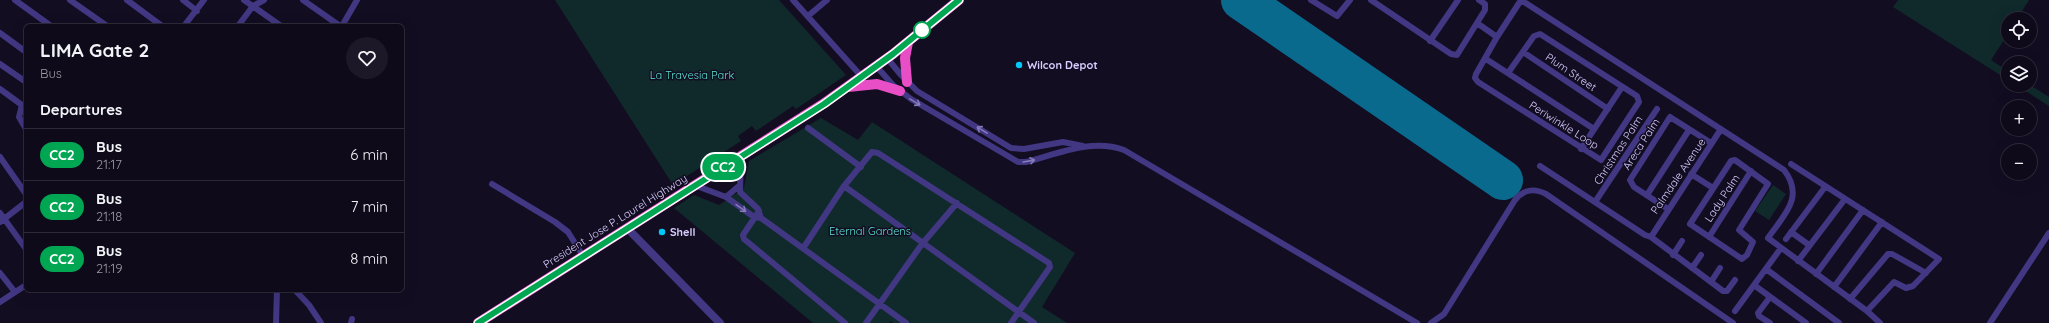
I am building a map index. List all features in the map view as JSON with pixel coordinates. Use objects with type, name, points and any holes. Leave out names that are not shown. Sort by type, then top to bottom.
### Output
[{"type":"highway","name":"President Jose P. Laurel Highway","points":[[478,323],[848,87],[908,42],[959,0]]},
{"type":"highway","points":[[907,82],[905,58],[908,42]]},
{"type":"highway","points":[[848,87],[877,84],[900,92]]},
{"type":"street","points":[[15,0],[48,24]]},
{"type":"street","points":[[70,0],[104,24]]},
{"type":"street","points":[[127,0],[159,24]]},
{"type":"street","points":[[183,0],[197,10]]},
{"type":"street","points":[[186,24],[204,0]]},
{"type":"street","points":[[244,0],[278,24]]},
{"type":"street","points":[[240,24],[253,6],[264,0]]},
{"type":"street","points":[[303,0],[338,24]]},
{"type":"street","points":[[342,24],[357,0]]},
{"type":"street","points":[[793,0],[862,77]]},
{"type":"street","points":[[808,16],[827,0]]},
{"type":"street","points":[[1312,0],[1337,16],[1350,0]]},
{"type":"street","points":[[1371,0],[1430,41],[1451,54],[1457,55],[1485,10],[1485,4],[1479,0]]},
{"type":"street","points":[[1430,41],[1458,0]]},
{"type":"street","points":[[1594,129],[1486,59],[1497,37],[1521,0],[1784,170],[1790,178],[1794,190],[1792,202],[1768,238],[1867,311],[1880,323]]},
{"type":"street","points":[[1477,23],[1497,37]]},
{"type":"street","points":[[0,34],[24,51]]},
{"type":"street","name":"Periwinkle Loop","points":[[1486,59],[1475,78],[1478,82],[1581,149],[1599,159],[1603,159],[1639,102],[1637,96],[1536,34],[1523,52]]},
{"type":"street","points":[[1508,73],[1523,52]]},
{"type":"street","name":"Plum Street","points":[[1523,52],[1608,108]]},
{"type":"street","points":[[887,58],[907,82],[917,91],[1011,148],[1024,149],[1063,142],[1085,147]]},
{"type":"street","points":[[0,64],[24,81]]},
{"type":"street","points":[[876,66],[900,92],[1018,162],[1026,162],[1085,147],[1104,145],[1124,150],[1417,323]]},
{"type":"street","points":[[1581,149],[1622,87]]},
{"type":"street","points":[[0,89],[24,106],[19,117],[24,126]]},
{"type":"street","name":"Christmas Palm","points":[[1595,202],[1657,109]]},
{"type":"street","name":"Areca Palm","points":[[1647,195],[1630,183],[1630,180],[1670,117],[1689,130]]},
{"type":"street","points":[[808,128],[861,167]]},
{"type":"street","name":"Palmdale Avenue","points":[[1651,235],[1721,129]]},
{"type":"street","points":[[1668,209],[1647,195],[1689,130],[1711,144]]},
{"type":"street","points":[[1044,145],[1046,157]]},
{"type":"street","points":[[804,247],[844,186],[872,152],[878,153],[1049,263],[1050,268],[1011,323]]},
{"type":"street","points":[[0,156],[24,191]]},
{"type":"street","points":[[741,156],[740,185],[742,195],[759,211],[762,218]]},
{"type":"street","points":[[1731,161],[1738,162],[1751,171],[1768,184],[1739,230],[1753,242],[1747,255],[1742,259],[1690,224],[1731,161]]},
{"type":"street","points":[[1791,164],[1939,259],[1913,286],[1906,288],[1894,282],[1867,311]]},
{"type":"street","points":[[1540,166],[1644,235],[1651,235],[1673,255],[1723,291],[1726,291],[1735,280]]},
{"type":"street","name":"Lady Palm","points":[[1709,237],[1751,171]]},
{"type":"street","points":[[1691,174],[1713,188]]},
{"type":"street","points":[[492,184],[568,232],[583,256]]},
{"type":"street","points":[[694,185],[726,198],[754,217],[762,218],[804,247],[906,323]]},
{"type":"street","points":[[726,198],[740,185]]},
{"type":"street","points":[[844,186],[922,244],[1034,323]]},
{"type":"street","points":[[1786,239],[1825,187]]},
{"type":"street","points":[[1431,323],[1444,314],[1515,200],[1526,191],[1534,190],[1546,194],[1733,323]]},
{"type":"street","points":[[1798,261],[1845,199]]},
{"type":"street","points":[[866,323],[922,244],[957,203]]},
{"type":"street","points":[[2,220],[24,204]]},
{"type":"street","points":[[1816,274],[1863,210]]},
{"type":"street","points":[[759,211],[743,235],[744,239],[845,323]]},
{"type":"street","points":[[0,213],[2,220],[24,247]]},
{"type":"street","points":[[1834,287],[1882,222]]},
{"type":"street","points":[[627,228],[720,323]]},
{"type":"street","points":[[1791,232],[1810,245]]},
{"type":"street","points":[[1990,323],[2049,233]]},
{"type":"street","points":[[1673,255],[1682,241]]},
{"type":"street","points":[[1734,311],[1781,248]]},
{"type":"street","points":[[1850,299],[1888,254],[1892,254],[1926,273]]},
{"type":"street","points":[[1692,268],[1701,255]]},
{"type":"street","points":[[1711,282],[1720,268]]},
{"type":"street","points":[[1766,269],[1839,323]]},
{"type":"street","points":[[0,272],[15,292]]},
{"type":"street","points":[[1754,285],[1806,323]]},
{"type":"street","points":[[0,302],[24,286]]},
{"type":"street","points":[[276,323],[277,292]]},
{"type":"street","points":[[297,292],[309,305],[321,323]]},
{"type":"street","points":[[1770,297],[1758,313],[1759,316],[1770,323]]},
{"type":"green space","name":"La Travesia Park","points":[[555,0],[779,0],[846,75],[796,109],[793,106],[756,131],[752,126],[738,136],[741,141],[673,185]]},
{"type":"green space","points":[[1898,0],[2029,0],[2021,12],[2001,12],[2001,45],[1991,60],[2001,66],[2001,76],[1893,7]]},
{"type":"green space","points":[[2037,89],[2049,97],[2049,106],[2027,92],[2037,92]]},
{"type":"green space","name":"Eternal Gardens","points":[[821,118],[858,140],[872,122],[1075,253],[1042,307],[1067,323],[893,323],[891,321],[889,323],[813,323],[674,208],[694,195],[719,205],[744,188],[749,161]]},
{"type":"green space","points":[[1773,185],[1786,194],[1769,220],[1755,211]]},
{"type":"runway","points":[[1241,0],[1503,180]]},
{"type":"bus line","name":"CC2","points":[[478,323],[824,104],[893,54],[959,0]]},
{"type":"place","name":"Wilcon Depot","points":[[1019,65]]},
{"type":"place","name":"Shell","points":[[662,232]]}]
